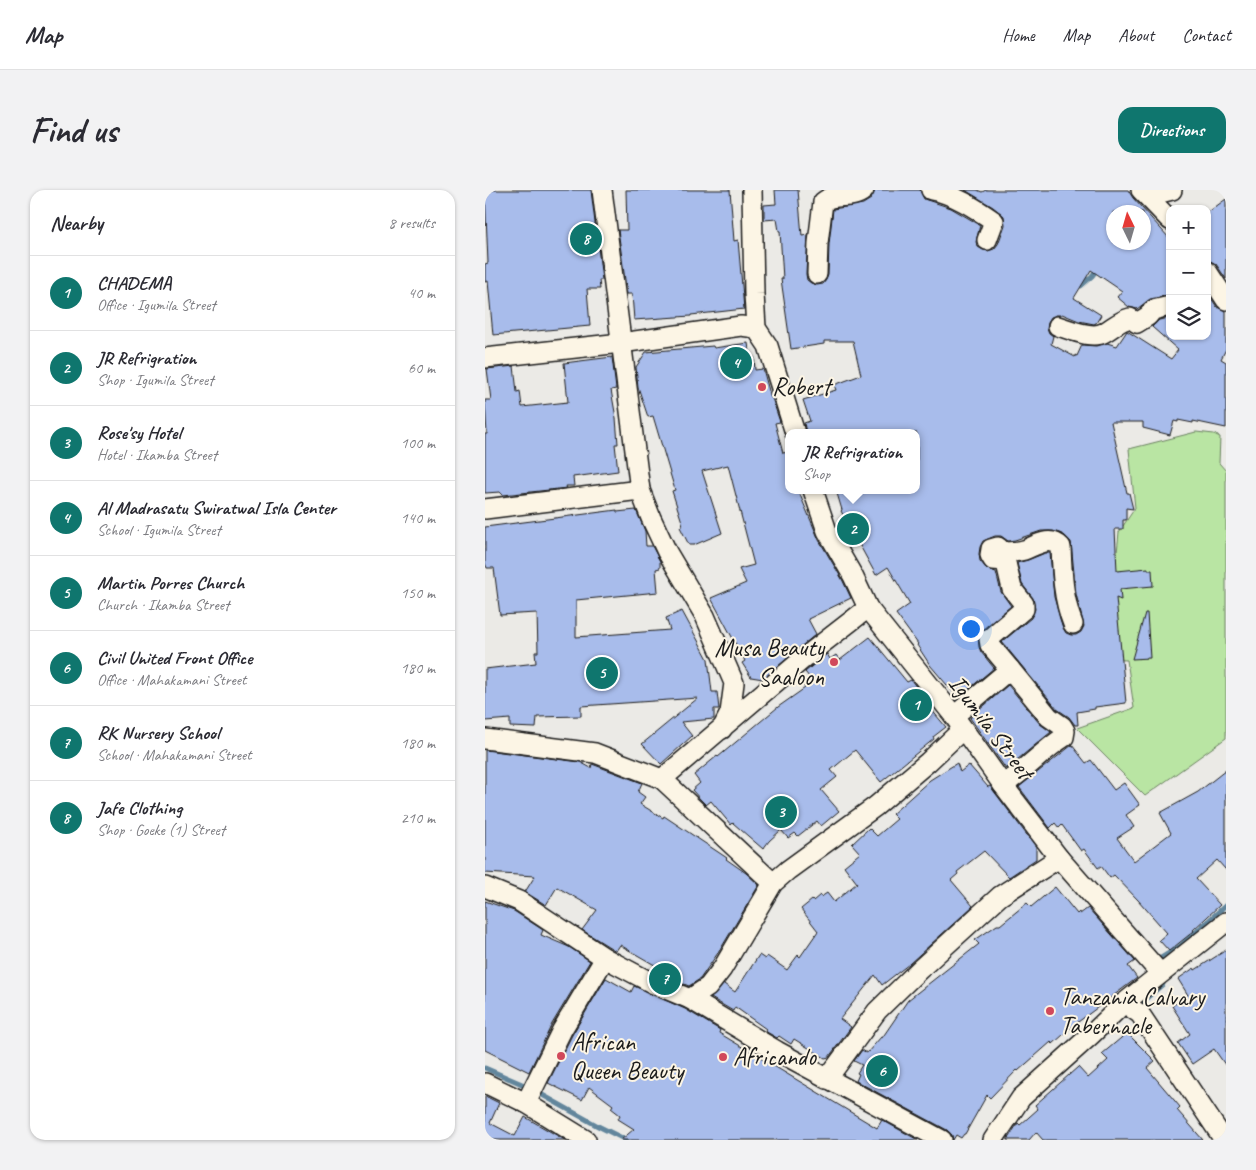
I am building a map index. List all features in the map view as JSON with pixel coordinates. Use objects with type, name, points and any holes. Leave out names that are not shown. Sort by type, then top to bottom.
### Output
[{"type":"street","points":[[602,190],[640,490],[667,552],[705,616],[734,683],[730,713],[722,729]]},
{"type":"street","points":[[752,190],[756,328],[768,346],[794,429]]},
{"type":"street","points":[[817,274],[818,243],[823,202],[829,198],[858,195],[864,190]]},
{"type":"street","points":[[931,190],[946,193],[973,207],[994,221],[987,240]]},
{"type":"street","points":[[1143,192],[1172,190]]},
{"type":"street","points":[[1143,192],[1166,216]]},
{"type":"street","points":[[1211,279],[1226,300]]},
{"type":"street","points":[[1058,326],[1098,335],[1104,333],[1120,321],[1130,318],[1137,323],[1153,310],[1166,307]]},
{"type":"street","points":[[485,358],[621,343],[741,326],[756,328]]},
{"type":"street","points":[[485,509],[640,490]]},
{"type":"street","name":"Igumila Street","points":[[814,494],[827,531],[853,576],[868,608],[958,722],[1059,858],[1160,973]]},
{"type":"street","points":[[1003,785],[1015,778],[1064,737],[1065,731],[1062,726],[1049,717],[990,645],[989,639],[1025,607],[1013,589],[1005,561],[993,560],[990,555],[991,549],[998,547],[1003,552],[1017,552],[1039,542],[1051,542],[1059,545],[1061,547],[1062,578],[1066,602],[1073,624]]},
{"type":"street","points":[[663,779],[810,653],[868,608]]},
{"type":"street","points":[[690,999],[708,986],[722,969],[773,883],[876,806],[928,762],[958,722],[1011,669]]},
{"type":"street","points":[[485,739],[595,754],[663,779],[773,883]]},
{"type":"street","points":[[827,1079],[877,1011],[919,970],[1000,896],[1059,858]]},
{"type":"street","points":[[485,887],[519,901],[605,958],[654,984],[690,999],[827,1079],[942,1140]]},
{"type":"street","points":[[993,1140],[1021,1098],[1124,1003],[1226,922]]},
{"type":"street","points":[[526,1103],[562,1030],[605,958]]},
{"type":"street","points":[[1124,1003],[1140,1014],[1224,1140]]},
{"type":"street","points":[[485,1083],[526,1103],[586,1140]]},
{"type":"green space","points":[[1196,432],[1214,434],[1220,437],[1219,463],[1226,471],[1226,738],[1145,796],[1077,728],[1134,708],[1127,660],[1099,659],[1102,585],[1117,553],[1119,532],[1135,508],[1129,449]]},
{"type":"building","points":[[485,190],[591,190],[602,280],[599,280],[600,289],[587,289],[590,326],[493,335],[488,281],[485,282],[485,264],[488,263]]},
{"type":"building","points":[[626,190],[730,190],[734,241],[738,240],[744,309],[691,316],[634,320],[632,294],[627,294],[618,230],[627,230]]},
{"type":"building","points":[[775,190],[798,190],[802,236],[808,235],[807,280],[817,285],[823,284],[828,275],[833,209],[863,204],[871,199],[875,190],[920,190],[924,199],[951,208],[980,225],[976,242],[978,247],[988,251],[994,249],[998,244],[1005,225],[1004,216],[965,190],[982,192],[986,190],[1128,190],[1139,205],[1106,205],[1106,250],[1151,250],[1151,218],[1166,235],[1166,296],[1150,299],[1137,309],[1129,307],[1117,297],[1122,291],[1091,270],[1074,298],[1101,315],[1094,324],[1079,321],[1062,314],[1051,317],[1047,328],[1053,336],[1051,344],[1075,357],[1082,345],[1096,346],[1107,343],[1117,346],[1127,331],[1171,359],[1178,350],[1167,340],[1211,340],[1211,298],[1217,307],[1226,311],[1226,349],[1221,359],[1226,362],[1226,428],[1178,420],[1178,422],[1174,421],[1170,435],[1143,428],[1143,422],[1111,422],[1127,493],[1129,493],[1133,509],[1126,508],[1126,520],[1123,520],[1123,529],[1115,529],[1117,571],[1148,568],[1148,570],[1152,570],[1153,586],[1120,589],[1121,600],[1116,598],[1126,703],[1095,707],[1095,709],[1077,712],[1078,725],[1075,725],[1069,717],[1057,709],[1002,642],[1031,618],[1035,609],[1033,598],[1022,584],[1017,563],[1045,553],[1050,553],[1054,597],[1063,628],[1066,633],[1076,635],[1081,632],[1084,626],[1076,594],[1071,542],[1064,535],[1053,531],[1041,531],[1008,541],[1001,536],[995,536],[983,541],[980,547],[980,561],[987,569],[996,572],[1001,592],[1011,606],[982,630],[978,636],[981,652],[994,668],[958,698],[930,665],[918,644],[896,614],[910,604],[888,567],[876,575],[841,511],[837,494],[920,494],[920,429],[805,429],[804,423],[810,421],[803,400],[836,390],[834,385],[861,375],[853,341],[824,341],[824,344],[791,349],[781,279],[783,279],[780,231],[777,219],[764,220],[764,205],[776,204]]},
{"type":"building","points":[[1226,199],[1226,279],[1216,264],[1211,262],[1211,210]]},
{"type":"building","points":[[1166,319],[1166,339],[1152,327],[1159,320]]},
{"type":"building","points":[[748,343],[750,357],[754,357],[755,370],[763,369],[780,422],[775,423],[783,453],[785,453],[785,494],[800,494],[819,540],[851,598],[808,619],[816,634],[763,679],[751,677],[742,663],[745,661],[711,598],[746,583],[739,569],[754,565],[728,465],[702,471],[722,533],[694,545],[689,545],[680,527],[683,525],[672,491],[675,490],[653,416],[648,417],[638,387],[636,367],[646,352],[713,346],[714,348]]},
{"type":"building","points":[[612,357],[616,389],[611,390],[616,418],[618,444],[615,444],[618,471],[573,477],[574,486],[566,486],[567,488],[503,495],[500,492],[485,493],[485,434],[487,434],[485,400],[491,400],[487,369],[514,366],[517,392],[520,391],[522,407],[568,402],[564,363]]},
{"type":"building","points":[[617,510],[617,512],[636,510],[645,531],[646,546],[652,546],[660,561],[660,568],[656,569],[658,592],[576,600],[576,637],[670,630],[666,618],[682,611],[708,659],[712,692],[717,692],[719,709],[714,709],[714,719],[681,722],[692,736],[661,764],[642,744],[698,698],[581,706],[581,716],[537,717],[536,728],[510,727],[510,719],[485,721],[485,669],[536,663],[535,652],[538,652],[537,613],[500,615],[494,568],[487,568],[485,563],[485,527]]},
{"type":"building","points":[[1145,613],[1147,613],[1150,658],[1132,659]]},
{"type":"building","points":[[870,637],[907,682],[911,680],[921,693],[919,695],[946,727],[881,782],[855,750],[831,770],[837,777],[821,790],[839,811],[821,826],[817,821],[798,836],[795,833],[788,838],[781,830],[763,849],[733,823],[731,825],[711,801],[706,805],[700,799],[692,790],[700,783],[694,775],[778,707],[805,688],[803,684],[810,678],[805,672],[827,654],[830,659],[836,655],[840,660]]},
{"type":"building","points":[[1008,685],[1040,724],[1051,732],[1006,769],[970,718]]},
{"type":"building","points":[[1072,745],[1086,763],[1091,760],[1114,790],[1124,783],[1140,805],[1126,815],[1134,827],[1117,838],[1134,861],[1171,833],[1160,813],[1198,792],[1226,770],[1226,870],[1217,860],[1196,879],[1220,905],[1194,931],[1169,951],[1159,940],[1167,933],[1138,900],[1114,875],[1110,878],[1101,866],[1098,868],[1084,849],[1081,851],[1062,825],[1059,828],[1055,823],[1050,828],[1019,787]]},
{"type":"building","points":[[485,750],[580,762],[591,768],[592,764],[642,783],[638,792],[645,797],[640,804],[663,818],[664,816],[727,858],[759,885],[720,950],[700,979],[689,986],[663,976],[665,971],[620,945],[616,951],[582,930],[597,910],[557,887],[546,905],[525,892],[535,876],[485,873]]},
{"type":"building","points":[[957,763],[960,772],[969,765],[988,787],[990,786],[1036,847],[1036,859],[1009,877],[984,851],[957,872],[958,874],[951,880],[973,906],[909,964],[882,985],[875,975],[840,1019],[851,1027],[829,1057],[825,1058],[794,1039],[791,1044],[779,1036],[777,1038],[735,1007],[733,1011],[711,998],[724,984],[735,992],[759,955],[765,959],[767,956],[787,970],[798,955],[800,957],[818,931],[801,909],[820,895],[821,897],[827,893],[834,902],[857,883],[844,866],[860,853],[852,844],[869,828],[877,836],[897,819],[892,814],[930,780]]},
{"type":"building","points":[[1055,887],[1077,914],[1088,908],[1135,961],[1128,966],[1137,978],[1074,1025],[1053,1044],[1051,1042],[1017,1070],[990,1098],[987,1095],[961,1138],[956,1135],[953,1140],[952,1135],[947,1130],[856,1081],[859,1074],[857,1073],[862,1065],[854,1061],[862,1050],[867,1053],[882,1038],[908,1000],[979,944],[975,940],[997,925],[1000,925],[1027,903],[1031,907]]},
{"type":"building","points":[[485,901],[514,911],[543,930],[541,935],[569,947],[590,961],[552,1024],[529,1072],[485,1050]]},
{"type":"building","points":[[1226,950],[1226,1066],[1214,1049],[1192,1064],[1178,1043],[1190,1034],[1172,1006],[1188,995],[1178,979]]},
{"type":"building","points":[[606,978],[631,992],[634,986],[685,1009],[720,1030],[719,1033],[877,1128],[882,1120],[918,1140],[621,1140],[634,1129],[618,1119],[620,1115],[611,1108],[613,1105],[589,1087],[582,1100],[548,1083],[572,1035]]},
{"type":"building","points":[[1127,1033],[1155,1061],[1147,1068],[1180,1107],[1177,1110],[1203,1140],[1043,1140],[1036,1132],[1029,1140],[1007,1140],[1018,1123],[1020,1125],[1038,1109],[1035,1105],[1078,1067],[1088,1078],[1108,1060],[1102,1054]]},
{"type":"building","points":[[485,1096],[499,1103],[490,1123],[515,1136],[525,1117],[565,1140],[485,1140]]},
{"type":"waterway","points":[[1077,284],[1081,286],[1098,268]]},
{"type":"waterway","points":[[1155,957],[1158,960],[1179,947],[1226,905]]},
{"type":"waterway","points":[[1143,1001],[1163,984]]},
{"type":"waterway","points":[[485,1068],[522,1084]]},
{"type":"waterway","points":[[537,1092],[626,1140]]},
{"type":"place","name":"Jafe Clothing","points":[[586,239]]},
{"type":"place","name":"Al Madrasatu Swiratwal Isla Center","points":[[736,363]]},
{"type":"place","name":"Robert","points":[[762,387]]},
{"type":"place","name":"JR Refrigration","points":[[853,529]]},
{"type":"place","name":"Musa Beauty Saaloon","points":[[834,662]]},
{"type":"place","name":"Martin Porres Church","points":[[602,673]]},
{"type":"place","name":"CHADEMA","points":[[916,705]]},
{"type":"place","name":"Rose'sy Hotel","points":[[781,812]]},
{"type":"place","name":"RK Nursery School","points":[[665,979]]},
{"type":"place","name":"Tanzania Calvary Tabernacle","points":[[1050,1011]]},
{"type":"place","name":"African Queen Beauty","points":[[561,1056]]},
{"type":"place","name":"Africando","points":[[723,1057]]},
{"type":"place","name":"Civil United Front Office","points":[[882,1071]]}]
